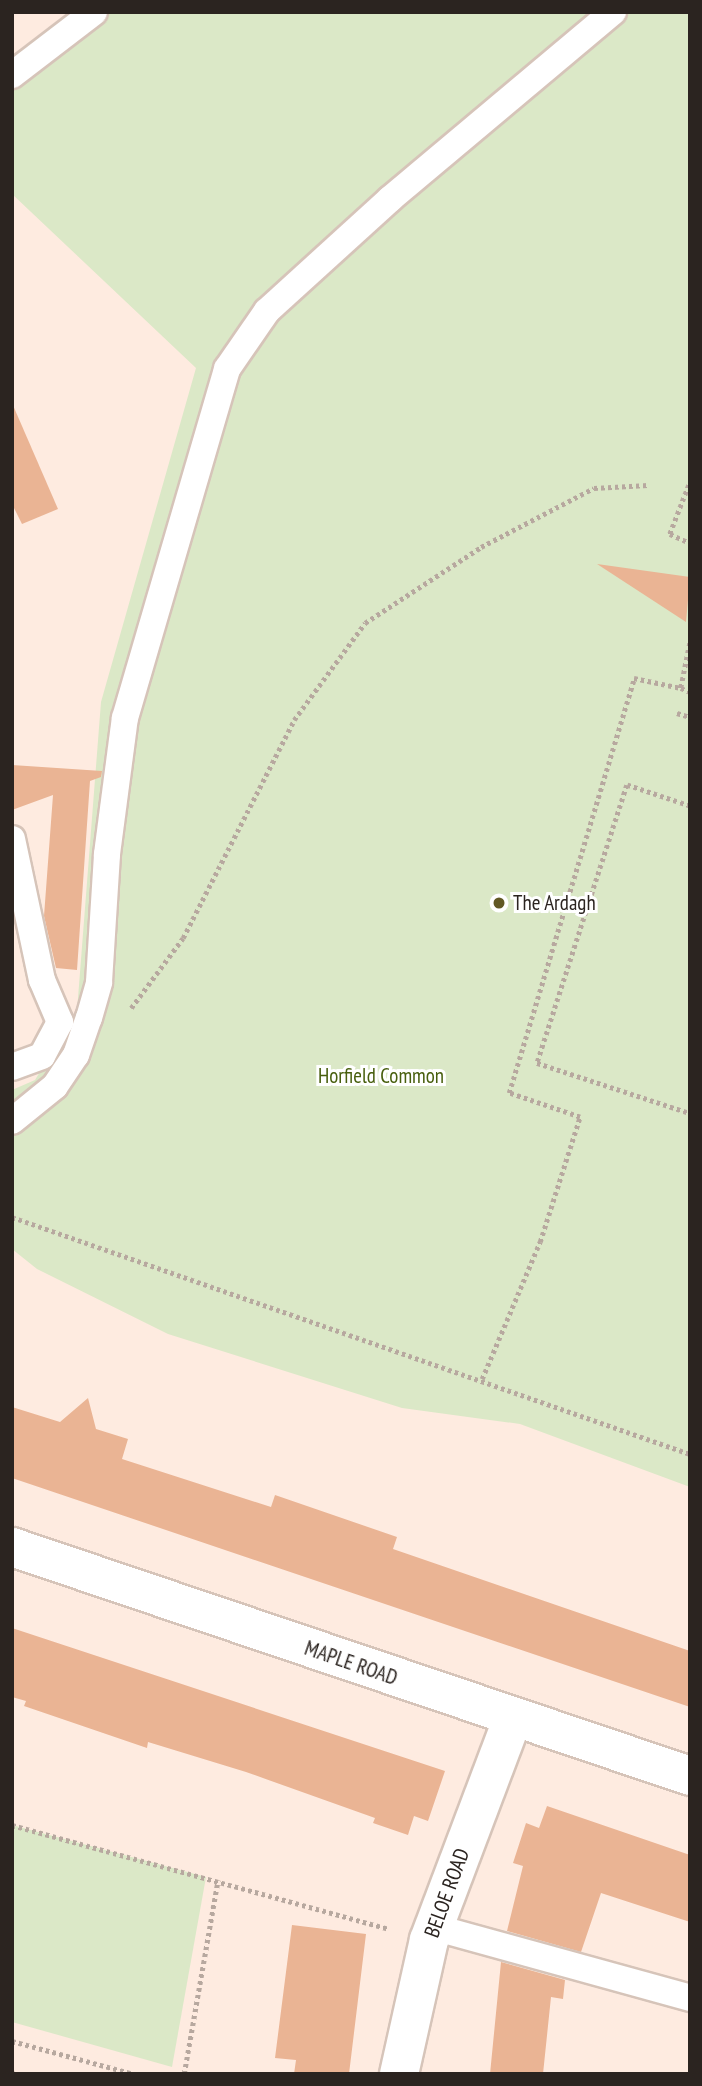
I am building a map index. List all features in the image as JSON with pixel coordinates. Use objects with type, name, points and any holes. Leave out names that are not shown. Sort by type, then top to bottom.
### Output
[{"type":"street","name":"MAPLE ROAD","points":[[12,1547],[690,1776]]},
{"type":"street","name":"BELOE ROAD","points":[[399,2074],[431,1933],[513,1718]]},
{"type":"lane","points":[[12,75],[94,12]]},
{"type":"lane","points":[[12,1121],[55,1086],[75,1055],[89,1018],[99,982],[107,854],[125,718],[227,369],[267,311],[390,199],[613,12]]},
{"type":"lane","points":[[12,839],[42,980],[60,1023],[42,1056],[12,1067]]},
{"type":"lane","points":[[431,1933],[690,1998]]},
{"type":"path","points":[[123,1019],[183,938],[294,720],[365,624],[481,547],[594,488],[648,485]]},
{"type":"path","points":[[689,485],[670,534],[690,544]]},
{"type":"path","points":[[681,688],[690,643]]},
{"type":"path","points":[[482,1379],[540,1242],[580,1117],[509,1093],[635,678],[690,692]]},
{"type":"path","points":[[677,713],[690,717]]},
{"type":"path","points":[[690,806],[627,785],[537,1063],[690,1113]]},
{"type":"path","points":[[567,907],[586,913]]},
{"type":"path","points":[[12,1217],[482,1379],[690,1454]]},
{"type":"path","points":[[12,1825],[431,1933]]},
{"type":"path","points":[[184,2074],[218,1880]]},
{"type":"path","points":[[12,2041],[134,2074]]},
{"type":"green space","name":"Horfield Common","points":[[103,12],[690,12],[690,1487],[520,1424],[402,1408],[168,1334],[37,1269],[12,1249],[12,1090],[35,1080],[77,1011],[101,702],[196,368],[12,194],[12,84]]},
{"type":"green space","points":[[12,1825],[206,1877],[172,2067],[12,2022]]},
{"type":"building","points":[[12,403],[58,509],[22,524],[12,504]]},
{"type":"building","points":[[597,564],[690,577],[686,622]]},
{"type":"building","points":[[12,765],[102,771],[101,777],[90,781],[77,970],[56,968],[44,916],[53,795],[12,810]]},
{"type":"building","points":[[88,1398],[96,1429],[128,1439],[122,1459],[271,1507],[275,1495],[397,1537],[393,1549],[690,1651],[690,1707],[12,1478],[12,1407],[60,1422]]},
{"type":"building","points":[[12,1628],[445,1771],[428,1821],[414,1816],[408,1835],[373,1823],[375,1818],[246,1772],[148,1742],[147,1748],[24,1706],[26,1701],[12,1697]]},
{"type":"building","points":[[547,1806],[690,1855],[690,1922],[601,1893],[581,1952],[507,1931],[523,1866],[513,1863],[526,1823],[539,1828]]},
{"type":"building","points":[[292,1925],[366,1934],[349,2074],[294,2074],[296,2060],[275,2058]]},
{"type":"building","points":[[501,1962],[565,1980],[563,1999],[551,1997],[543,2074],[490,2074]]},
{"type":"place","name":"The Ardagh","points":[[499,903]]}]
